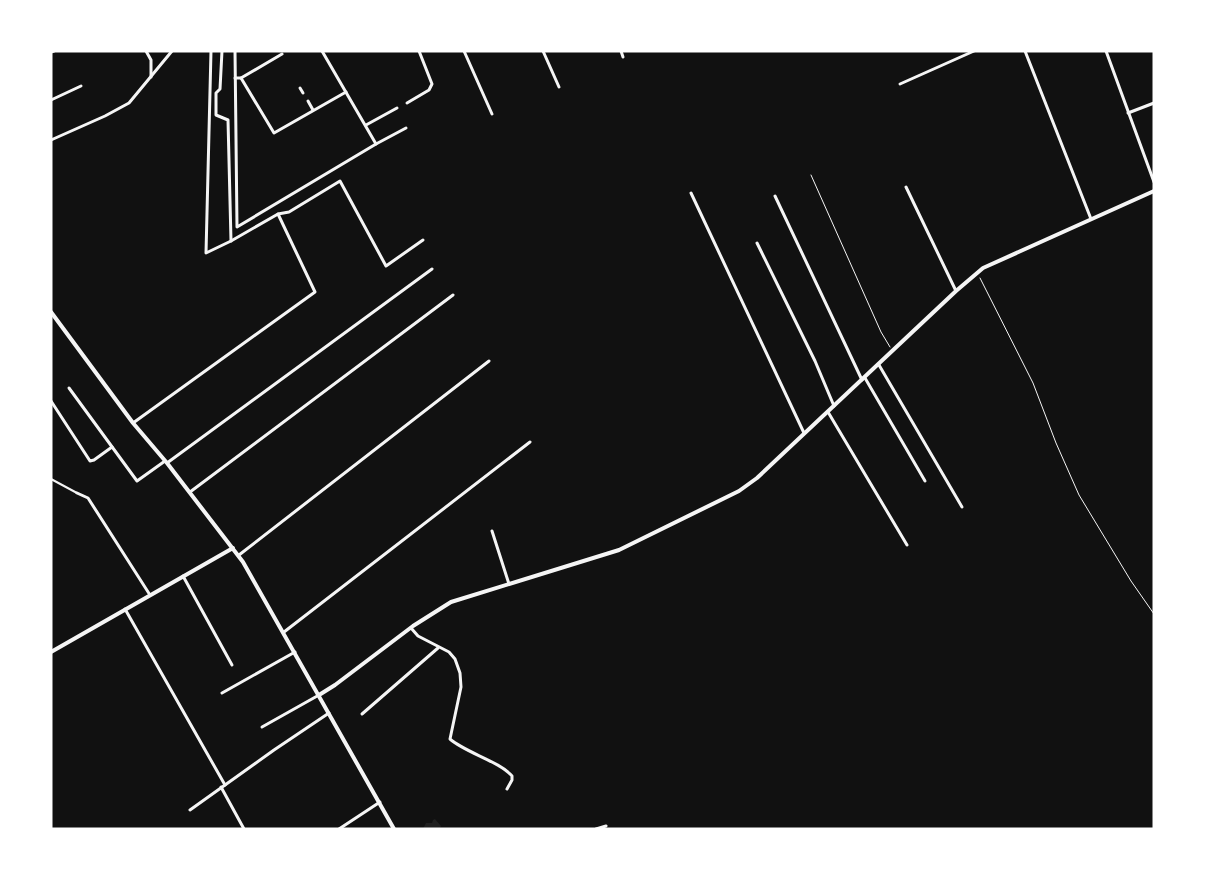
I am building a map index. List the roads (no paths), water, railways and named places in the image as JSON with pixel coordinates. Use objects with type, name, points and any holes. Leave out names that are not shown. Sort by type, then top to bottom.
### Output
[{"type":"street","points":[[146,51],[151,60],[160,66]]},
{"type":"street","points":[[211,51],[206,253],[278,214],[289,212],[340,182],[386,266],[423,240]]},
{"type":"street","points":[[222,51],[220,89],[216,93],[216,116],[228,120],[231,241]]},
{"type":"street","points":[[235,51],[237,227],[406,128]]},
{"type":"street","points":[[322,51],[376,144]]},
{"type":"street","points":[[407,102],[432,87],[419,51]]},
{"type":"street","points":[[464,51],[492,114]]},
{"type":"street","points":[[543,51],[558,87]]},
{"type":"street","points":[[621,51],[624,57]]},
{"type":"street","points":[[900,84],[974,51]]},
{"type":"street","points":[[1025,51],[1091,219]]},
{"type":"street","points":[[1106,51],[1154,182]]},
{"type":"street","points":[[51,140],[129,103],[170,52]]},
{"type":"street","points":[[235,78],[241,78],[282,54]]},
{"type":"street","points":[[151,60],[151,78]]},
{"type":"street","points":[[241,78],[274,133],[346,92]]},
{"type":"street","points":[[51,100],[81,86]]},
{"type":"street","points":[[300,88],[303,93]]},
{"type":"street","points":[[308,101],[313,110]]},
{"type":"street","points":[[1128,113],[1154,103]]},
{"type":"street","points":[[366,125],[397,108]]},
{"type":"street","points":[[906,187],[956,291]]},
{"type":"street","points":[[262,727],[335,685],[410,628],[455,600],[619,550],[740,491],[748,486],[879,365],[977,272],[1154,191]]},
{"type":"street","points":[[691,193],[804,433]]},
{"type":"street","points":[[775,196],[863,379],[925,481]]},
{"type":"street","points":[[133,424],[315,292],[278,214]]},
{"type":"street","points":[[757,243],[815,361],[834,406]]},
{"type":"street","points":[[69,388],[137,481],[432,269]]},
{"type":"street","points":[[190,492],[453,295]]},
{"type":"street","points":[[51,312],[133,424],[166,462],[239,555],[394,829]]},
{"type":"street","points":[[239,555],[490,361]]},
{"type":"street","points":[[879,365],[962,506]]},
{"type":"street","points":[[51,400],[90,460],[94,460],[112,448]]},
{"type":"street","points":[[828,412],[907,545]]},
{"type":"street","points":[[284,632],[530,442]]},
{"type":"street","points":[[77,493],[88,498],[150,595]]},
{"type":"street","points":[[492,531],[509,584]]},
{"type":"street","points":[[51,652],[233,548]]},
{"type":"street","points":[[183,576],[232,665]]},
{"type":"street","points":[[126,609],[225,785]]},
{"type":"street","points":[[410,628],[418,636],[453,655],[460,673],[461,687],[450,739],[507,770],[512,776],[507,789]]},
{"type":"street","points":[[362,714],[438,648]]},
{"type":"street","points":[[222,694],[295,652]]},
{"type":"street","points":[[190,810],[330,713]]},
{"type":"street","points":[[221,787],[244,829]]},
{"type":"street","points":[[339,829],[380,802]]},
{"type":"street","points":[[596,829],[606,826]]},
{"type":"lane","points":[[51,479],[77,493]]}]
